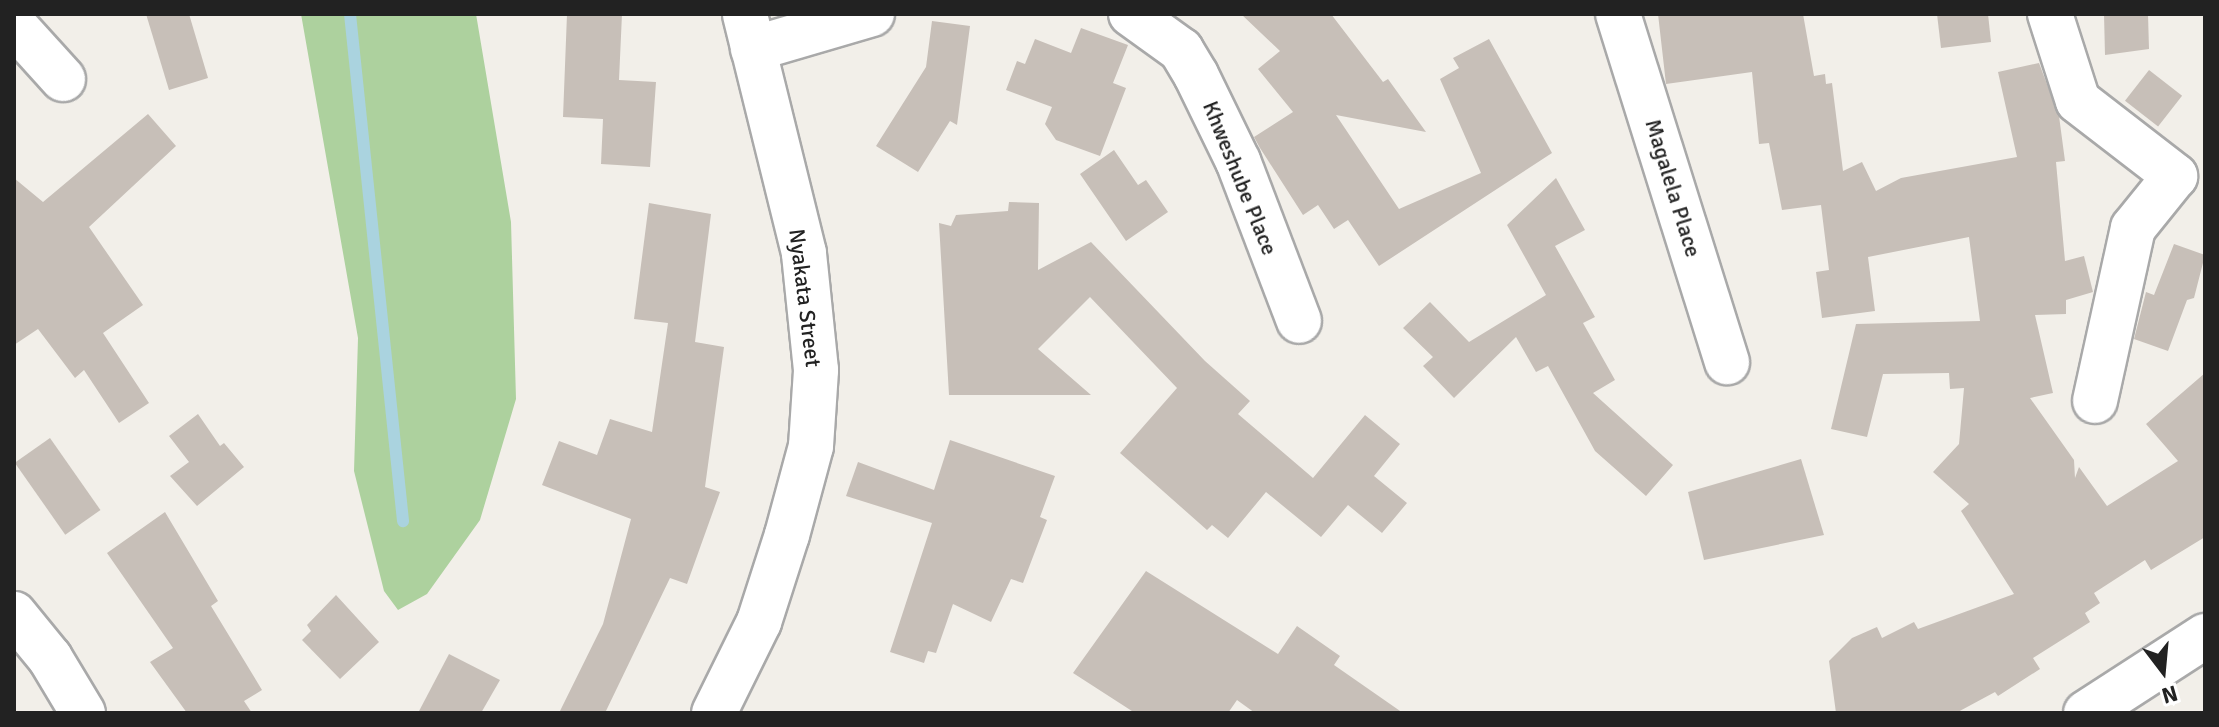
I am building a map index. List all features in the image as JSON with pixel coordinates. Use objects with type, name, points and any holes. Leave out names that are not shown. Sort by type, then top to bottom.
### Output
[{"type":"street","points":[[749,31],[872,14]]},
{"type":"street","name":"Khweshube Place","points":[[1131,14],[1181,50],[1196,75],[1238,161],[1299,321]]},
{"type":"street","name":"Magalela Place","points":[[1618,14],[1727,362]]},
{"type":"street","points":[[2050,14],[2078,101],[2175,176],[2133,228],[2095,401]]},
{"type":"street","points":[[14,25],[63,79]]},
{"type":"street","name":"Nyakata Street","points":[[714,713],[759,622],[787,535],[811,446],[816,370],[804,253],[749,31]]},
{"type":"street","points":[[14,614],[50,658],[83,713]]},
{"type":"street","points":[[2086,713],[2205,636]]},
{"type":"green space","points":[[301,14],[476,14],[511,222],[516,399],[480,520],[427,594],[398,610],[384,591],[354,471],[358,338]]},
{"type":"building","points":[[146,14],[189,14],[208,78],[169,90]]},
{"type":"building","points":[[567,14],[622,14],[619,80],[656,82],[650,167],[601,164],[603,119],[563,117]]},
{"type":"building","points":[[1241,14],[1331,14],[1383,82],[1388,79],[1426,132],[1336,115],[1399,209],[1481,173],[1440,79],[1459,68],[1453,58],[1489,39],[1552,153],[1379,266],[1348,220],[1334,229],[1318,205],[1303,215],[1260,148],[1254,137],[1293,112],[1258,69],[1280,51]]},
{"type":"building","points":[[1658,14],[1803,14],[1814,76],[1825,74],[1826,84],[1832,83],[1843,171],[1862,162],[1876,191],[1901,178],[2017,157],[1998,72],[2039,63],[2059,116],[2065,161],[2056,162],[2065,261],[2084,256],[2093,292],[2066,300],[2066,314],[2035,315],[2053,393],[2030,398],[2074,460],[2075,478],[2079,467],[2107,506],[2178,461],[2146,424],[2205,373],[2205,537],[2151,570],[2145,560],[2094,593],[2100,603],[2085,613],[2090,622],[2033,658],[2040,669],[1998,696],[1995,692],[1956,713],[1836,713],[1829,661],[1852,638],[1877,627],[1882,638],[1914,622],[1918,629],[2014,594],[1961,511],[1969,504],[1933,472],[1959,444],[1964,388],[1950,389],[1949,373],[1883,374],[1867,437],[1831,429],[1856,324],[1980,321],[1969,237],[1868,257],[1875,311],[1822,318],[1816,272],[1829,270],[1821,205],[1782,210],[1769,143],[1759,144],[1752,72],[1666,84]]},
{"type":"building","points":[[1937,14],[1988,14],[1991,42],[1941,48]]},
{"type":"building","points":[[2104,14],[2148,14],[2149,49],[2105,55]]},
{"type":"building","points":[[932,21],[970,26],[957,125],[950,121],[918,172],[876,146],[926,67]]},
{"type":"building","points":[[1081,28],[1128,45],[1113,83],[1126,88],[1100,156],[1056,140],[1045,124],[1052,107],[1006,90],[1017,61],[1025,64],[1035,39],[1071,53]]},
{"type":"building","points":[[2149,70],[2182,96],[2158,127],[2125,101]]},
{"type":"building","points":[[148,114],[176,146],[89,227],[143,305],[103,333],[149,403],[119,423],[84,370],[75,378],[38,329],[14,345],[14,178],[43,202]]},
{"type":"building","points":[[1114,150],[1138,185],[1146,180],[1168,212],[1126,241],[1080,174]]},
{"type":"building","points":[[1556,178],[1585,230],[1555,246],[1595,317],[1583,323],[1615,380],[1593,393],[1673,465],[1646,496],[1595,451],[1548,366],[1536,372],[1516,337],[1454,398],[1423,366],[1433,357],[1403,328],[1430,302],[1469,342],[1546,295],[1507,225]]},
{"type":"building","points":[[1009,202],[1039,203],[1038,270],[1091,242],[1205,361],[1250,401],[1238,414],[1313,478],[1365,415],[1400,444],[1374,476],[1407,503],[1382,533],[1348,505],[1321,537],[1266,492],[1228,538],[1212,525],[1207,530],[1120,453],[1177,388],[1090,297],[1038,349],[1091,395],[949,395],[939,223],[951,226],[956,215],[1008,211]]},
{"type":"building","points":[[649,203],[711,214],[695,342],[724,347],[705,487],[720,492],[687,584],[670,578],[605,713],[559,713],[603,624],[631,519],[542,485],[559,441],[597,455],[610,419],[652,432],[668,323],[634,319]]},
{"type":"building","points":[[2174,244],[2205,255],[2194,298],[2187,300],[2168,351],[2134,339],[2146,292],[2154,295]]},
{"type":"building","points":[[198,414],[220,446],[224,443],[244,467],[197,506],[170,476],[189,462],[169,436]]},
{"type":"building","points":[[50,438],[100,510],[65,535],[15,463]]},
{"type":"building","points":[[950,440],[1055,476],[1040,517],[1047,520],[1023,583],[1011,579],[991,622],[953,604],[936,653],[928,651],[924,663],[890,652],[932,523],[846,496],[858,462],[934,490]]},
{"type":"building","points":[[1801,459],[1824,535],[1704,560],[1688,492]]},
{"type":"building","points":[[165,512],[218,601],[211,606],[262,690],[244,701],[252,713],[187,713],[150,662],[173,648],[107,553]]},
{"type":"building","points":[[1146,571],[1278,654],[1297,626],[1340,656],[1334,665],[1403,713],[1255,713],[1237,700],[1228,713],[1135,713],[1073,673]]},
{"type":"building","points":[[336,595],[379,642],[340,679],[302,640],[311,631],[307,625]]},
{"type":"building","points":[[449,654],[500,680],[481,713],[418,713]]},
{"type":"waterway","points":[[350,14],[403,521]]}]
